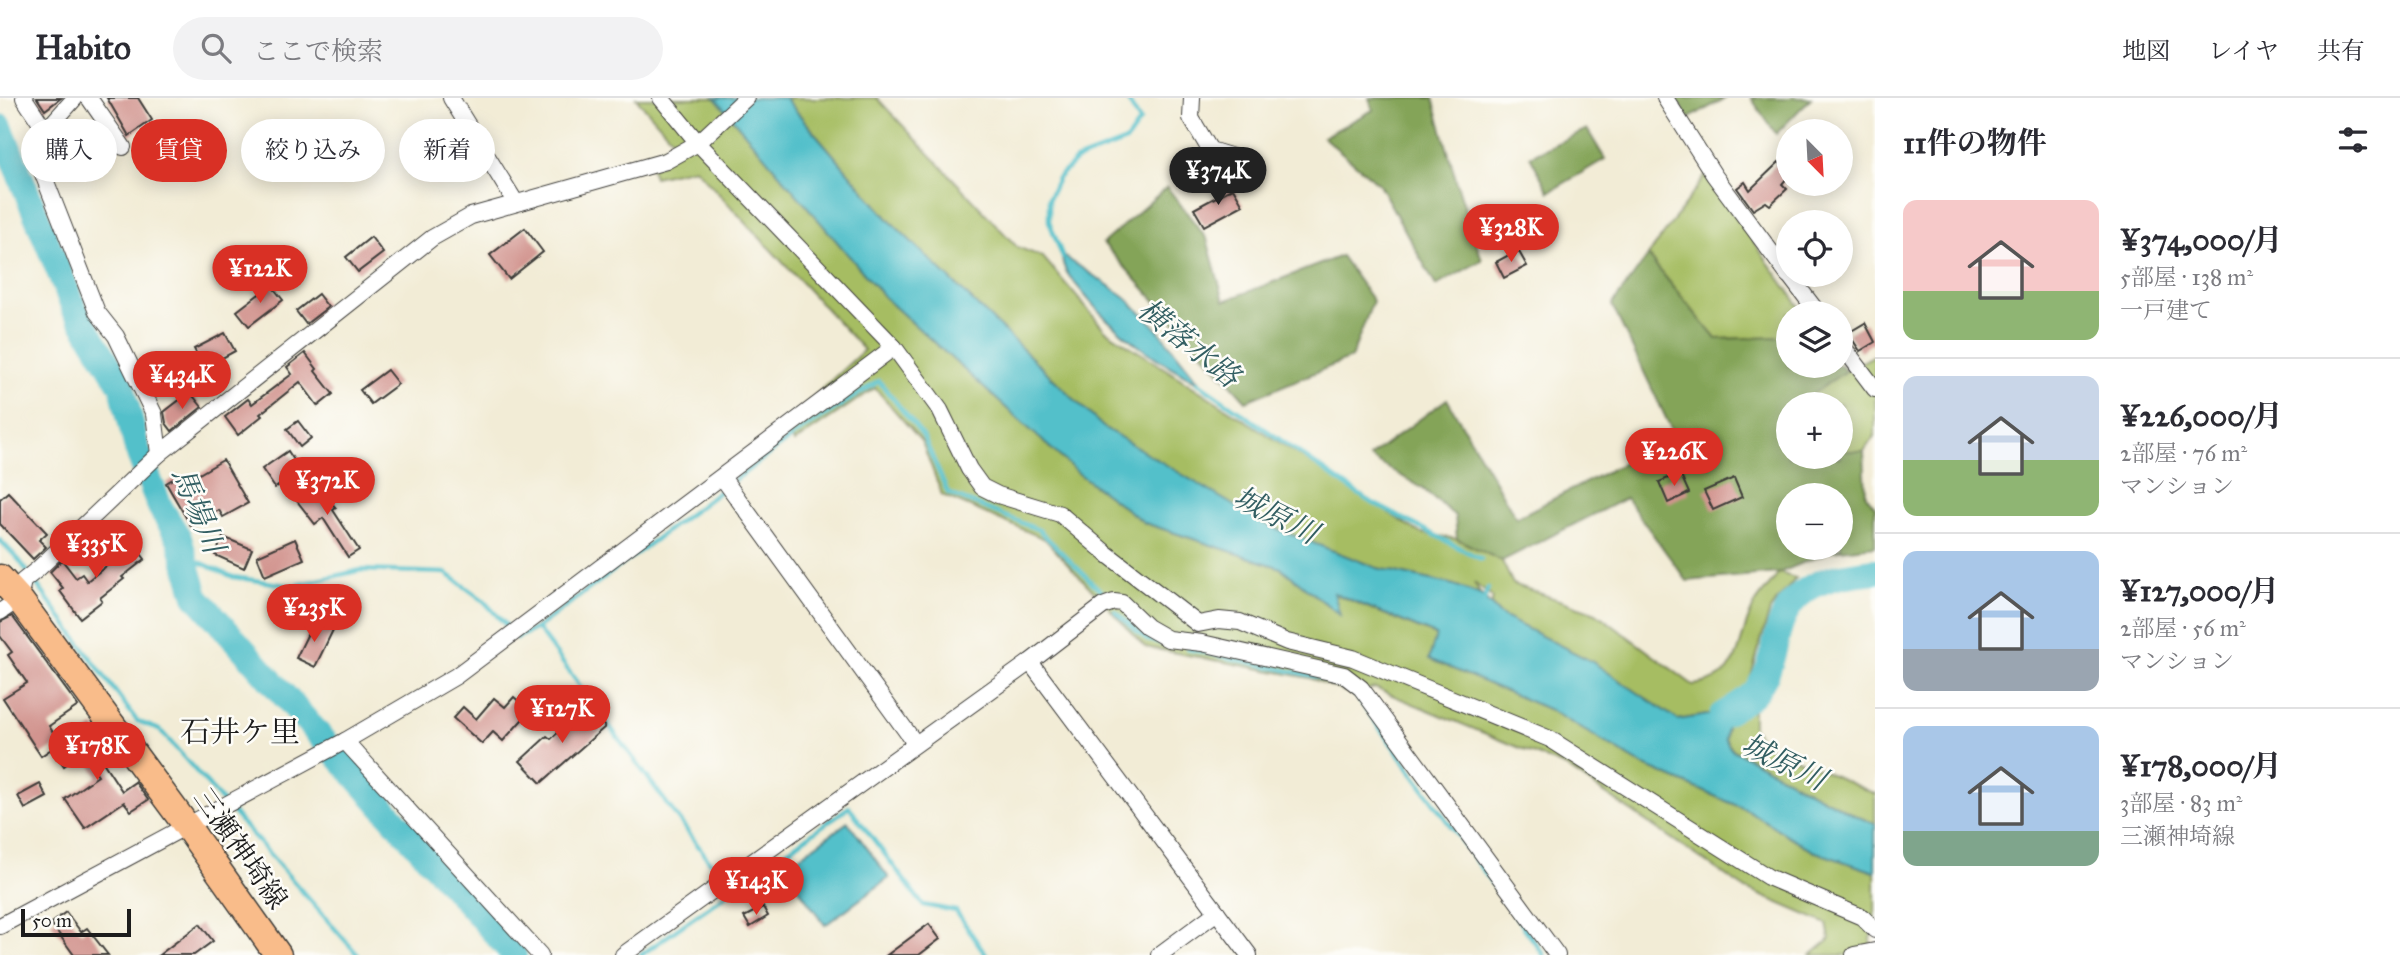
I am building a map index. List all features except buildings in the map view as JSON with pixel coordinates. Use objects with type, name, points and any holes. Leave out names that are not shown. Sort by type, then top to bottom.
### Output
[{"type":"main road","name":"三瀬神埼線","points":[[11,592],[186,825],[278,955]]},
{"type":"street","points":[[24,98],[37,119]]},
{"type":"street","points":[[56,119],[75,98]]},
{"type":"street","points":[[89,98],[123,147]]},
{"type":"street","points":[[451,98],[516,203]]},
{"type":"street","points":[[661,98],[698,143],[894,347],[940,410],[969,469],[982,487],[998,495],[1060,514],[1198,624],[1202,643]]},
{"type":"street","points":[[11,592],[159,454],[432,238],[471,216],[666,161],[698,143],[746,98]]},
{"type":"street","points":[[1192,98],[1191,118],[1210,150],[1233,157]]},
{"type":"street","points":[[1665,98],[1714,175],[1776,258]]},
{"type":"street","points":[[46,182],[97,312],[116,336],[154,414],[159,454]]},
{"type":"street","points":[[1798,287],[1809,301]]},
{"type":"street","points":[[0,926],[345,741],[456,676],[894,347]]},
{"type":"street","points":[[1853,360],[1875,389]]},
{"type":"street","points":[[722,477],[915,743]]},
{"type":"street","points":[[623,955],[1030,662],[1103,606],[1114,602],[1122,603],[1147,628],[1168,639],[1202,643],[1344,675],[1361,688],[1557,955]]},
{"type":"street","points":[[1198,624],[1219,620],[1240,622],[1287,642],[1353,658],[1550,738],[1768,877],[1861,917],[1875,930]]},
{"type":"street","points":[[1030,662],[1249,955]]},
{"type":"street","points":[[345,741],[540,955]]},
{"type":"street","points":[[1159,955],[1217,912]]},
{"type":"street","points":[[1854,955],[1875,951]]},
{"type":"green space","points":[[636,98],[715,98],[884,297],[1078,473],[1145,523],[1281,568],[1339,614],[1333,593],[1437,636],[1429,659],[1548,709],[1645,766],[1747,810],[1813,851],[1875,872],[1875,911],[1869,955],[1811,955],[1830,939],[1827,924],[1746,889],[1566,767],[1375,688],[1351,694],[1310,678],[1145,647],[1045,539],[942,495],[922,442],[875,388],[794,442],[783,425],[864,350],[695,168],[654,177],[646,154],[675,142]]},
{"type":"green space","points":[[785,98],[877,98],[1017,247],[1043,257],[1105,330],[1420,533],[1457,539],[1502,561],[1513,584],[1596,613],[1693,685],[1723,675],[1731,666],[1755,604],[1779,573],[1796,578],[1770,610],[1747,690],[1713,714],[1678,720],[1591,661],[1500,615],[1491,605],[1493,598],[1474,583],[1481,595],[1454,585],[1377,568],[1265,525],[1103,427],[889,220]]},
{"type":"green space","points":[[1369,98],[1433,98],[1482,260],[1436,286],[1379,184],[1323,137],[1373,110]]},
{"type":"green space","points":[[1676,98],[1726,98],[1688,119]]},
{"type":"green space","points":[[1751,98],[1811,98],[1791,119],[1776,119],[1776,134]]},
{"type":"green space","points":[[1587,129],[1605,159],[1549,192],[1530,156]]},
{"type":"green space","points":[[1706,175],[1776,274],[1776,287],[1786,287],[1795,301],[1776,301],[1776,337],[1716,339],[1648,256]]},
{"type":"green space","points":[[1167,187],[1207,239],[1224,301],[1341,256],[1373,301],[1351,358],[1246,401],[1103,243]]},
{"type":"green space","points":[[1648,256],[1716,339],[1776,337],[1776,378],[1835,378],[1815,392],[1776,392],[1776,469],[1853,469],[1853,451],[1864,451],[1866,495],[1875,507],[1875,546],[1853,548],[1853,483],[1776,483],[1776,560],[1810,560],[1779,573],[1687,581],[1626,498],[1502,561],[1457,539],[1455,516],[1422,488],[1369,457],[1447,399],[1516,518],[1675,437],[1612,305]]},
{"type":"green space","points":[[1875,355],[1875,435],[1864,451],[1853,451],[1853,392],[1815,392],[1835,378],[1853,378],[1853,367]]},
{"type":"green space","points":[[1753,701],[1753,728],[1765,745],[1875,794],[1875,824],[1732,749],[1725,739],[1727,724]]},
{"type":"water","points":[[715,98],[785,98],[889,220],[1103,427],[1265,524],[1377,568],[1454,585],[1481,595],[1500,615],[1591,661],[1678,720],[1713,714],[1747,690],[1753,701],[1727,724],[1725,739],[1731,749],[1875,824],[1875,872],[1813,851],[1747,810],[1645,766],[1548,709],[1429,659],[1436,635],[1334,593],[1340,615],[1281,568],[1145,523],[1078,473],[884,297]]},
{"type":"water","points":[[1062,255],[1123,295],[1154,325],[1201,384],[1151,355],[1109,321],[1068,275]]},
{"type":"water","points":[[848,822],[889,878],[825,925],[784,868]]},
{"type":"waterway","name":"横落水路","points":[[1063,258],[1049,221],[1049,198],[1058,178],[1076,160],[1126,141],[1140,121],[1126,98]]},
{"type":"waterway","name":"馬場川","points":[[0,127],[74,308],[122,386],[137,449],[160,507],[179,538],[196,596],[514,955]]},
{"type":"waterway","points":[[735,480],[794,435],[879,381],[923,436],[948,493],[1039,530],[1103,593]]},
{"type":"waterway","name":"横落水路","points":[[1197,382],[1367,500],[1481,559]]},
{"type":"waterway","points":[[538,627],[719,492]]},
{"type":"waterway","points":[[179,538],[193,559],[233,577],[293,586],[361,570],[446,573],[483,600],[511,631]]},
{"type":"waterway","points":[[0,540],[19,560],[137,721],[160,730],[223,802]]},
{"type":"waterway","points":[[1722,715],[1750,697],[1761,683],[1784,616],[1802,593],[1828,580],[1875,571]]},
{"type":"waterway","points":[[1483,603],[1488,588]]},
{"type":"waterway","points":[[1115,611],[1147,640],[1162,643]]},
{"type":"waterway","points":[[517,638],[537,628],[722,878]]},
{"type":"waterway","points":[[1188,649],[1323,678],[1353,691],[1544,955]]},
{"type":"waterway","points":[[727,885],[731,891],[849,807],[923,905],[956,911],[986,955]]},
{"type":"waterway","points":[[229,808],[358,955]]},
{"type":"waterway","points":[[641,955],[731,891]]},
{"type":"district","name":"石井ケ里","points":[[240,732]]},
{"type":"water label","name":"城原川","points":[[1276,515]]},
{"type":"water label","name":"城原川","points":[[1784,762]]}]
